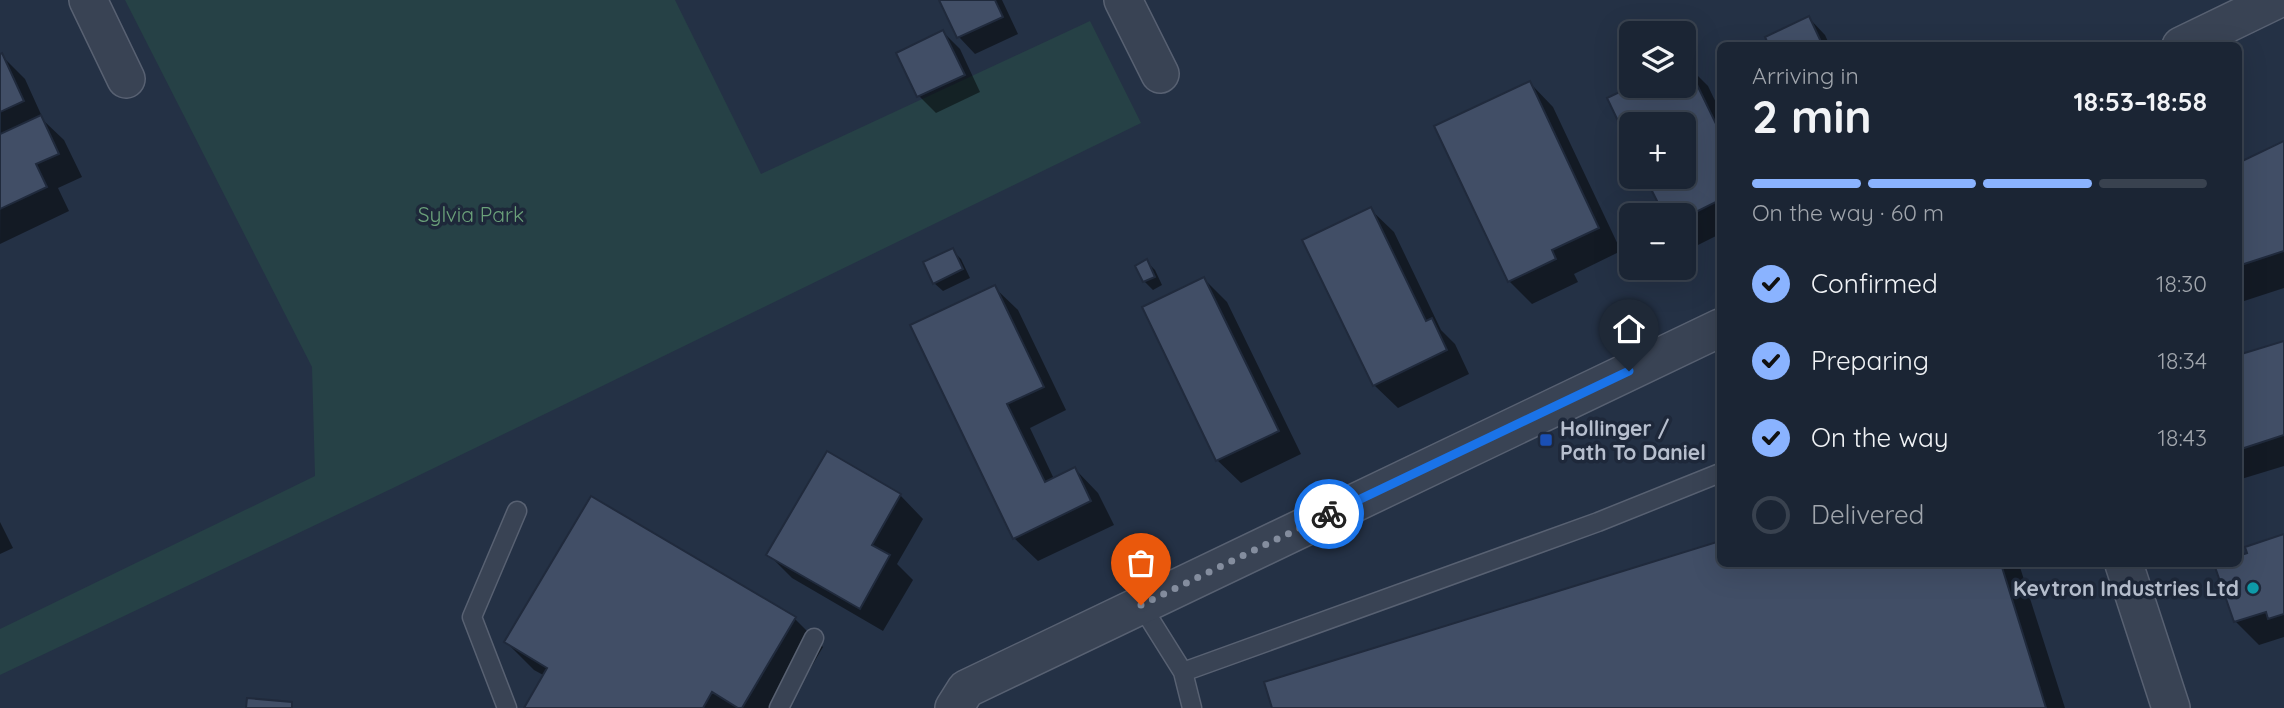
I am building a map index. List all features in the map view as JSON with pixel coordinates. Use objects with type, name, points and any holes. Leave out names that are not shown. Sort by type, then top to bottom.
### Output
[{"type":"street","points":[[88,0],[126,79]]},
{"type":"street","points":[[1123,0],[1160,75]]},
{"type":"street","points":[[2189,42],[2276,0]]},
{"type":"street","points":[[954,708],[966,689],[1717,329]]},
{"type":"street","points":[[2125,567],[2171,708]]},
{"type":"lane","points":[[1183,672],[1598,523],[1717,474]]},
{"type":"lane","points":[[507,708],[472,617],[517,511]]},
{"type":"lane","points":[[1141,605],[1183,672],[1192,708]]},
{"type":"lane","points":[[779,708],[814,638]]},
{"type":"green space","name":"Sylvia Park","points":[[125,0],[675,0],[761,174],[1090,21],[1141,123],[393,488],[0,675],[0,629],[315,476],[312,367]]},
{"type":"building","points":[[939,0],[995,0],[1003,17],[957,38]]},
{"type":"building","points":[[1809,16],[1821,42],[1767,42],[1765,37]]},
{"type":"building","points":[[943,30],[965,75],[917,97],[896,53]]},
{"type":"building","points":[[2,53],[24,101],[0,112],[0,54]]},
{"type":"building","points":[[1530,81],[1599,228],[1552,250],[1556,259],[1508,282],[1434,126]]},
{"type":"building","points":[[1696,83],[1717,126],[1717,202],[1696,212],[1696,203],[1658,203],[1651,189],[1696,189],[1696,112],[1619,112],[1619,123],[1607,98],[1619,92],[1619,98],[1696,98]]},
{"type":"building","points":[[41,115],[59,154],[36,164],[47,187],[0,209],[0,134]]},
{"type":"building","points":[[2284,141],[2284,251],[2242,265],[2242,161]]},
{"type":"building","points":[[1371,207],[1426,321],[1432,318],[1447,350],[1373,386],[1302,240]]},
{"type":"building","points":[[953,248],[963,269],[933,284],[923,262]]},
{"type":"building","points":[[1147,259],[1155,277],[1143,282],[1135,266]]},
{"type":"building","points":[[1204,277],[1279,431],[1216,461],[1142,307]]},
{"type":"building","points":[[995,285],[1044,387],[1007,404],[1045,482],[1075,467],[1091,501],[1013,539],[910,325]]},
{"type":"building","points":[[2284,341],[2284,435],[2242,449],[2242,354]]},
{"type":"building","points":[[827,451],[901,494],[872,545],[890,555],[860,609],[766,555]]},
{"type":"building","points":[[591,496],[796,617],[742,708],[712,692],[703,708],[524,708],[547,668],[504,642]]},
{"type":"building","name":"Kevtron Industries Ltd","points":[[2284,534],[2284,614],[2268,619],[2266,612],[2234,622],[2215,567],[2242,567],[2242,555],[2247,553],[2245,547]]},
{"type":"building","points":[[1717,542],[1717,567],[2002,567],[2046,708],[1272,708],[1264,682]]},
{"type":"building","points":[[247,698],[292,702],[292,708],[246,708]]},
{"type":"way so far","points":[[1141,605],[1329,514]]},
{"type":"place","name":"Hollinger / Path To Daniel","points":[[1546,440]]},
{"type":"place","name":"Kevtron Industries Ltd","points":[[2253,588]]},
{"type":"route","points":[[1329,514],[1629,371]]}]
